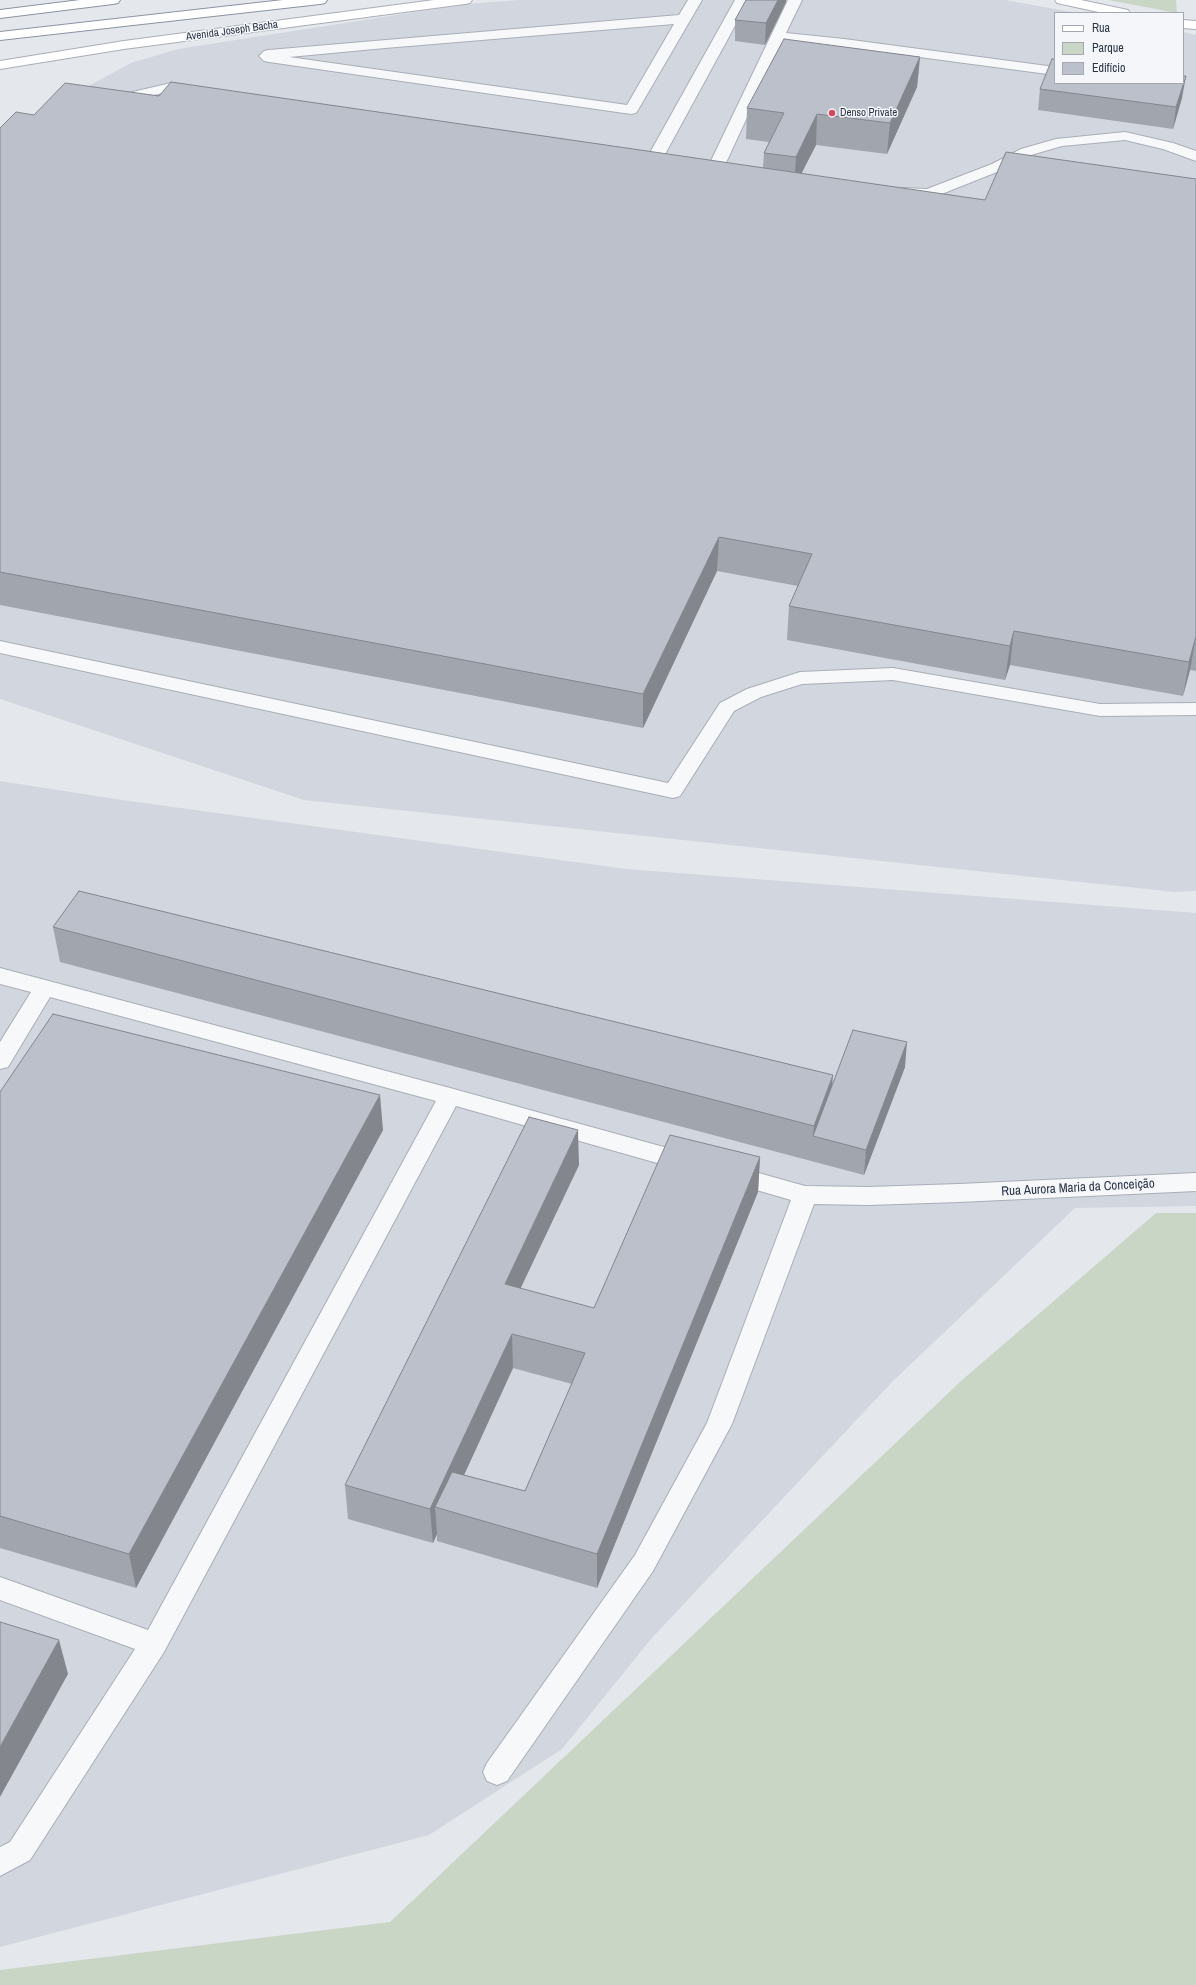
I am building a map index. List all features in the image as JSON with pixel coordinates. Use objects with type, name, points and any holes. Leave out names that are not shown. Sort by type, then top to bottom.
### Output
[{"type":"main road","points":[[0,14],[113,0]]},
{"type":"main road","points":[[0,36],[320,0]]},
{"type":"main road","name":"Avenida Joseph Bacha","points":[[0,65],[132,44],[465,0]]},
{"type":"main road","points":[[1062,0],[1118,12]]},
{"type":"main road","points":[[1184,24],[1196,25]]},
{"type":"street","points":[[683,19],[377,44],[269,54],[266,56],[269,58],[631,110],[695,0]]},
{"type":"street","points":[[655,158],[742,0]]},
{"type":"street","points":[[716,167],[779,38],[795,0]]},
{"type":"street","points":[[779,38],[844,43],[1054,71]]},
{"type":"street","points":[[94,105],[171,87],[210,93]]},
{"type":"street","points":[[887,193],[929,194],[997,167],[1026,152],[1061,142],[1125,136],[1168,146],[1196,156]]},
{"type":"street","points":[[639,156],[670,161]]},
{"type":"street","points":[[701,165],[732,170]]},
{"type":"street","points":[[997,167],[1020,170]]},
{"type":"street","points":[[0,647],[673,792],[727,707],[754,693],[800,678],[893,674],[1100,710],[1196,709]]},
{"type":"street","name":"Rua Aurora Maria da Conceição","points":[[0,976],[450,1096],[805,1195],[868,1196],[959,1193],[1196,1182]]},
{"type":"street","points":[[0,1061],[45,988]]},
{"type":"street","points":[[0,1863],[20,1851],[154,1644],[450,1096]]},
{"type":"street","points":[[497,1772],[644,1563],[719,1424],[805,1195]]},
{"type":"street","points":[[0,1588],[154,1644]]},
{"type":"shaded area","points":[[520,0],[1005,0],[1071,12],[1054,12],[1054,84],[1184,84],[1184,32],[1196,35],[1196,891],[1175,892],[304,800],[0,699],[0,134],[131,63],[178,49],[467,4]]},
{"type":"shaded area","points":[[0,781],[122,800],[626,869],[1196,913],[1196,1206],[1075,1208],[893,1381],[651,1639],[562,1749],[429,1835],[0,1947]]},
{"type":"green space","points":[[1108,0],[1176,0],[1177,12]]},
{"type":"green space","points":[[1156,1213],[1196,1213],[1196,1985],[0,1985],[0,1970],[390,1922],[961,1381]]},
{"type":"building","points":[[746,0],[778,0],[766,23],[735,20]]},
{"type":"building","points":[[784,39],[920,57],[890,123],[817,114],[796,157],[764,153],[784,113],[747,108]]},
{"type":"building","points":[[1052,59],[1054,59],[1054,84],[1183,84],[1176,107],[1040,89]]},
{"type":"building","points":[[171,82],[985,200],[1006,152],[1196,179],[1196,636],[1189,662],[1014,631],[1010,646],[789,606],[812,554],[719,537],[643,694],[0,572],[0,128],[16,112],[34,115],[65,83],[159,96]]},
{"type":"building","points":[[79,891],[833,1075],[814,1126],[53,927]]},
{"type":"building","points":[[53,1014],[380,1095],[129,1554],[0,1516],[0,1092]]},
{"type":"building","points":[[853,1030],[907,1042],[866,1150],[813,1136]]},
{"type":"building","points":[[529,1117],[578,1130],[505,1284],[594,1308],[670,1135],[760,1157],[597,1554],[435,1507],[452,1472],[525,1491],[585,1353],[512,1334],[430,1509],[345,1485]]},
{"type":"building","points":[[0,1622],[59,1640],[0,1747]]},
{"type":"place","name":"Denso Private","points":[[832,113]]}]
